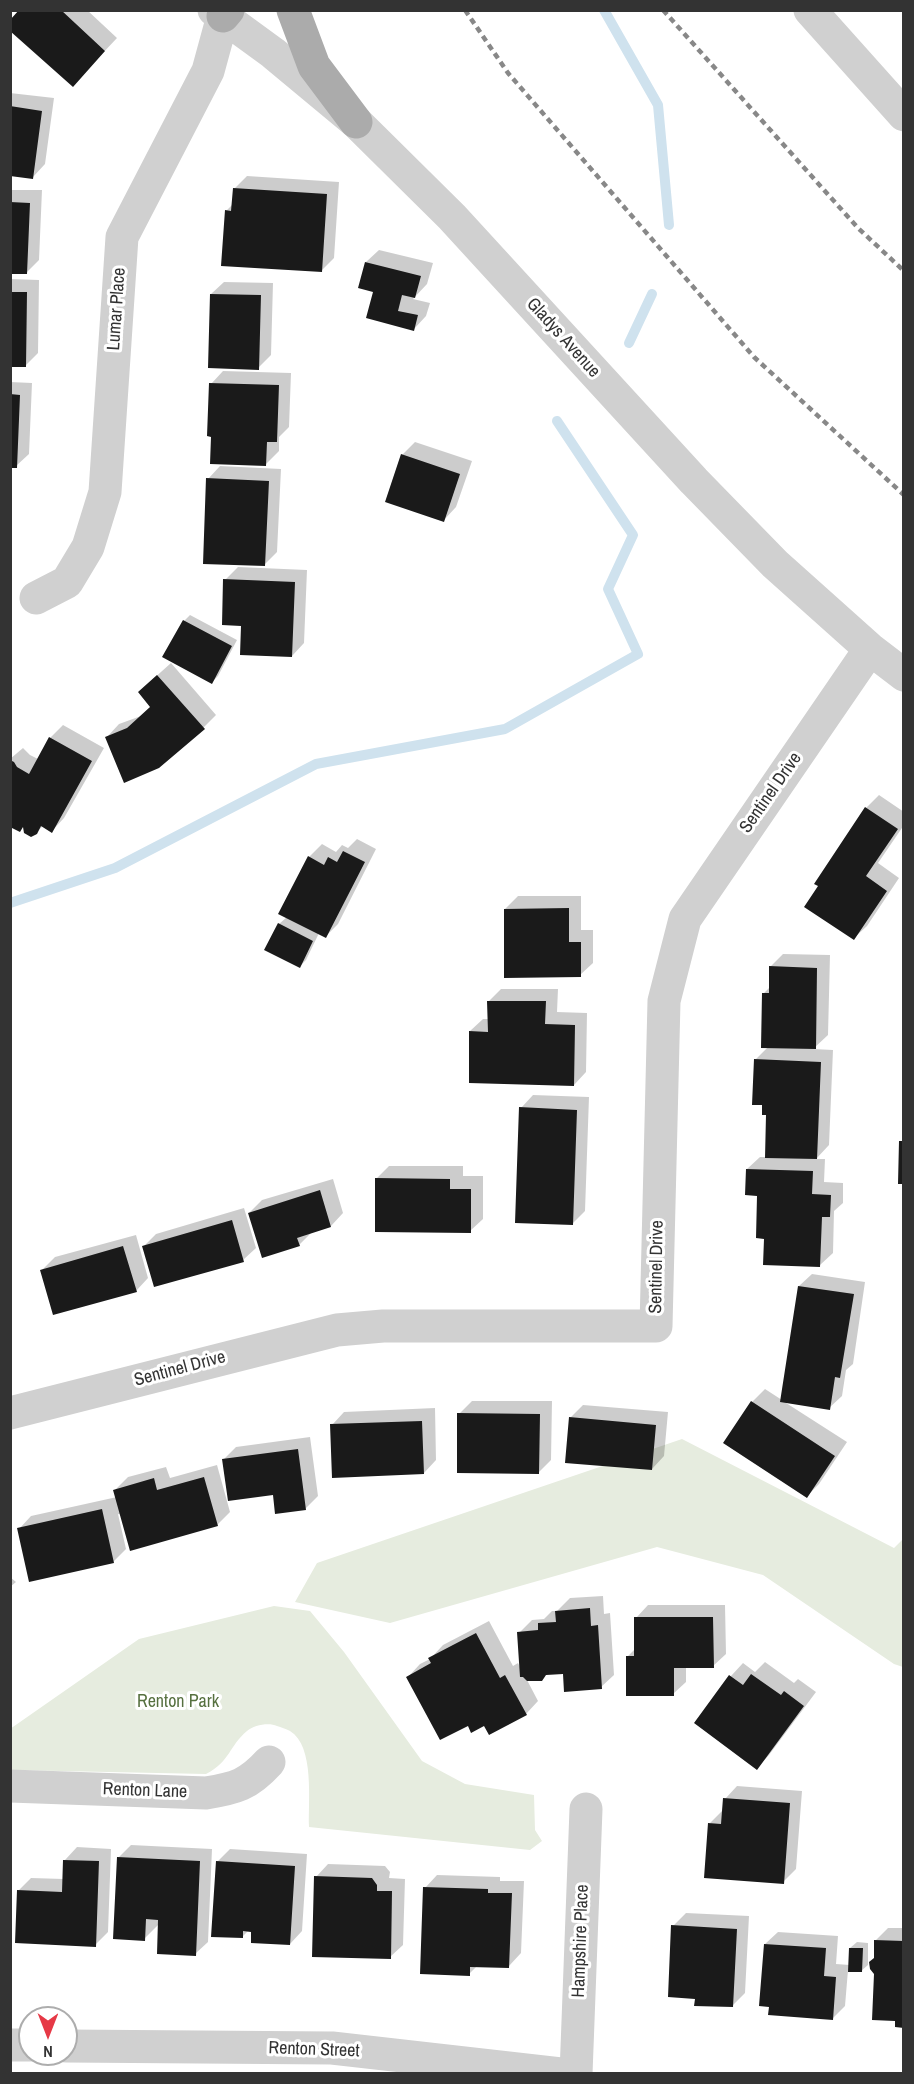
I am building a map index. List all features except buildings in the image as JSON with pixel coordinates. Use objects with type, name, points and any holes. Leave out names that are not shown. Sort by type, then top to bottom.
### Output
[{"type":"main road","points":[[293,10],[314,66],[356,122]]},
{"type":"street","points":[[810,10],[903,115]]},
{"type":"street","name":"Gladys Avenue","points":[[222,12],[356,122],[452,217],[694,481],[767,556],[870,649],[903,675]]},
{"type":"street","name":"Lumar Place","points":[[36,598],[67,582],[88,547],[105,492],[122,237],[208,71],[222,12]]},
{"type":"street","name":"Sentinel Drive","points":[[10,1413],[337,1330],[383,1326],[656,1326],[664,1001],[685,918],[870,649]]},
{"type":"street","name":"Renton Lane","points":[[10,1786],[206,1793],[232,1789],[256,1777],[270,1762]]},
{"type":"street","name":"Hampshire Place","points":[[576,2073],[586,1809]]},
{"type":"street","name":"Renton Street","points":[[78,2046],[332,2048],[561,2073]]},
{"type":"green space","points":[[682,1439],[894,1548],[903,1539],[903,1667],[894,1664],[763,1575],[657,1547],[390,1623],[295,1602],[317,1563]]},
{"type":"green space","name":"Renton Park","points":[[274,1606],[310,1611],[344,1652],[422,1761],[465,1784],[534,1795],[535,1830],[542,1841],[530,1850],[309,1827],[307,1761],[303,1749],[298,1738],[290,1731],[270,1724],[257,1726],[247,1731],[236,1742],[225,1759],[206,1774],[11,1770],[10,1729],[139,1639]]},
{"type":"waterway","points":[[604,10],[658,105],[669,225]]},
{"type":"waterway","points":[[629,343],[652,294]]},
{"type":"waterway","points":[[10,903],[115,868],[316,764],[505,729],[638,654],[608,589],[633,535],[557,421]]},
{"type":"railway","points":[[465,10],[508,73],[754,357],[904,495]]},
{"type":"railway","points":[[663,10],[858,228],[904,271]]}]
